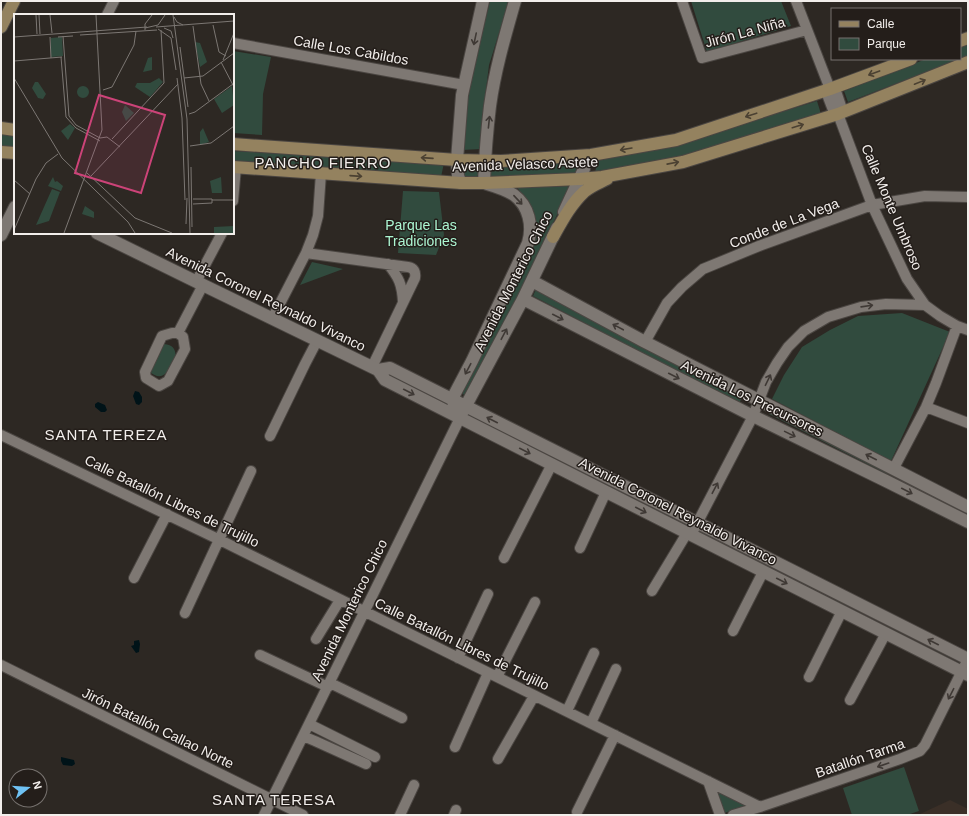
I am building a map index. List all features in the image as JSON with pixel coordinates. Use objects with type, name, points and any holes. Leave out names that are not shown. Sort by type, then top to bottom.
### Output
[{"type":"main road","points":[[1,27],[14,1]]},
{"type":"main road","name":"Avenida Velasco Astete","points":[[234,144],[485,161],[591,155],[676,140],[830,89],[908,60]]},
{"type":"main road","name":"Avenida Velasco Astete","points":[[234,167],[484,183],[602,177],[683,162],[838,114],[968,62]]},
{"type":"main road","points":[[1,128],[14,130]]},
{"type":"main road","points":[[1,152],[14,153]]},
{"type":"main road","points":[[553,237],[570,209],[584,192],[597,183],[619,174]]},
{"type":"street","points":[[108,14],[114,1]]},
{"type":"street","points":[[461,182],[458,176],[457,160],[462,95],[483,1]]},
{"type":"street","points":[[484,183],[490,105],[499,59],[514,1]]},
{"type":"street","name":"Jirón La Niña","points":[[682,1],[702,58],[807,30]]},
{"type":"street","name":"Calle Monte Umbroso","points":[[796,1],[830,89],[828,97],[833,110],[838,114],[872,205],[906,280],[925,305],[957,326],[968,330]]},
{"type":"street","name":"Calle Los Cabildos","points":[[234,43],[464,85]]},
{"type":"street","name":"Avenida Monterico Chico","points":[[264,815],[465,406],[523,300],[584,169],[582,160],[579,156]]},
{"type":"street","points":[[272,319],[306,253],[313,235],[318,216],[321,173]]},
{"type":"street","name":"Avenida Monterico Chico","points":[[452,399],[472,361],[530,236],[531,226],[529,218],[526,209],[521,202],[513,195],[502,189],[484,183]]},
{"type":"street","name":"Conde de La Vega","points":[[645,342],[667,303],[682,287],[703,269],[759,246],[872,205],[926,196],[968,197]]},
{"type":"street","points":[[1,235],[14,209]]},
{"type":"street","name":"Avenida Coronel Reynaldo Vivanco","points":[[99,234],[375,368],[390,368],[968,659]]},
{"type":"street","points":[[178,333],[222,234]]},
{"type":"street","points":[[306,253],[408,267],[412,268],[414,271],[416,275],[375,368]]},
{"type":"street","points":[[388,264],[399,280],[403,302]]},
{"type":"street","name":"Avenida Los Precursores","points":[[532,281],[645,342],[968,507]]},
{"type":"street","points":[[909,305],[915,291]]},
{"type":"street","name":"Avenida Los Precursores","points":[[523,300],[968,522]]},
{"type":"street","points":[[652,591],[697,523],[753,416],[766,382],[788,347],[804,331],[828,317],[861,307],[886,304],[925,305]]},
{"type":"street","points":[[894,468],[926,407],[957,326]]},
{"type":"street","points":[[172,332],[178,333],[183,337],[185,349],[168,381],[159,386],[146,378],[144,372],[162,336],[172,332]]},
{"type":"street","points":[[270,436],[317,341]]},
{"type":"street","name":"Avenida Coronel Reynaldo Vivanco","points":[[375,368],[385,380],[965,674]]},
{"type":"street","points":[[452,399],[460,418]]},
{"type":"street","points":[[926,407],[968,423]]},
{"type":"street","name":"Calle Batallón Libres de Trujillo","points":[[1,434],[220,540],[760,807]]},
{"type":"street","points":[[504,558],[552,464]]},
{"type":"street","points":[[185,613],[251,471]]},
{"type":"street","points":[[580,548],[606,492]]},
{"type":"street","points":[[134,578],[167,514]]},
{"type":"street","points":[[733,631],[763,572]]},
{"type":"street","points":[[824,602],[830,590]]},
{"type":"street","points":[[458,658],[488,594]]},
{"type":"street","points":[[316,639],[340,600]]},
{"type":"street","points":[[455,747],[493,675],[535,602]]},
{"type":"street","points":[[809,677],[842,612]]},
{"type":"street","points":[[850,700],[886,633]]},
{"type":"street","points":[[567,711],[594,652]]},
{"type":"street","points":[[260,655],[402,718]]},
{"type":"street","name":"Batallón Tarma","points":[[733,815],[920,751],[925,745],[965,674],[968,659]]},
{"type":"street","name":"Jirón Batallón Callao Norte","points":[[1,665],[303,815]]},
{"type":"street","points":[[591,723],[616,670]]},
{"type":"street","points":[[498,759],[534,696]]},
{"type":"street","points":[[309,724],[375,757]]},
{"type":"street","points":[[577,812],[615,735]]},
{"type":"street","points":[[303,736],[366,764]]},
{"type":"street","points":[[708,781],[720,815]]},
{"type":"street","points":[[400,815],[414,785]]},
{"type":"shaded area","points":[[135,391],[139,392],[142,397],[142,402],[139,405],[136,404],[133,396]]},
{"type":"shaded area","points":[[98,402],[105,405],[107,410],[105,412],[101,412],[95,407],[95,404]]},
{"type":"shaded area","points":[[139,640],[139,652],[136,653],[131,646],[134,645],[134,641]]},
{"type":"shaded area","points":[[61,757],[74,760],[75,764],[72,766],[63,765]]},
{"type":"shaded area","points":[[950,800],[968,809],[968,815],[918,815]]},
{"type":"green space","points":[[490,1],[509,1],[489,65],[481,130],[481,149],[462,150],[469,88]]},
{"type":"green space","points":[[691,1],[781,1],[791,26],[707,52]]},
{"type":"green space","points":[[968,43],[968,56],[961,59],[961,46]]},
{"type":"green space","points":[[234,51],[271,57],[263,94],[262,135],[234,133]]},
{"type":"green space","points":[[923,60],[958,60],[848,102],[844,91]]},
{"type":"green space","points":[[817,101],[821,114],[684,157],[595,175],[599,159],[682,143]]},
{"type":"green space","points":[[1,134],[14,136],[14,148],[1,147]]},
{"type":"green space","points":[[234,151],[444,163],[441,177],[234,163]]},
{"type":"green space","points":[[576,161],[579,164],[579,171],[574,174],[490,177],[491,167]]},
{"type":"green space","points":[[476,166],[479,168],[479,174],[472,178],[464,177],[463,167]]},
{"type":"green space","points":[[571,186],[470,394],[465,396],[462,389],[528,252],[525,199],[517,187]]},
{"type":"green space","name":"Parque Las Tradiciones","points":[[403,191],[439,192],[444,235],[436,255],[398,253]]},
{"type":"green space","points":[[312,262],[343,269],[300,285]]},
{"type":"green space","points":[[536,289],[742,397],[739,404],[533,296]]},
{"type":"green space","points":[[902,313],[950,332],[891,461],[772,399],[784,375],[802,347],[830,330],[858,316]]},
{"type":"green space","points":[[161,345],[170,345],[173,348],[176,357],[166,373],[162,376],[154,375],[149,371]]},
{"type":"green space","points":[[771,410],[889,471],[887,474],[769,414]]},
{"type":"green space","points":[[904,767],[919,811],[907,815],[852,815],[843,788]]},
{"type":"green space","points":[[716,790],[749,805],[724,813]]},
{"type":"district","name":"PANCHO FIERRO","points":[[323,162]]},
{"type":"district","name":"SANTA TEREZA","points":[[106,434]]},
{"type":"district","name":"SANTA TERESA","points":[[274,799]]}]
